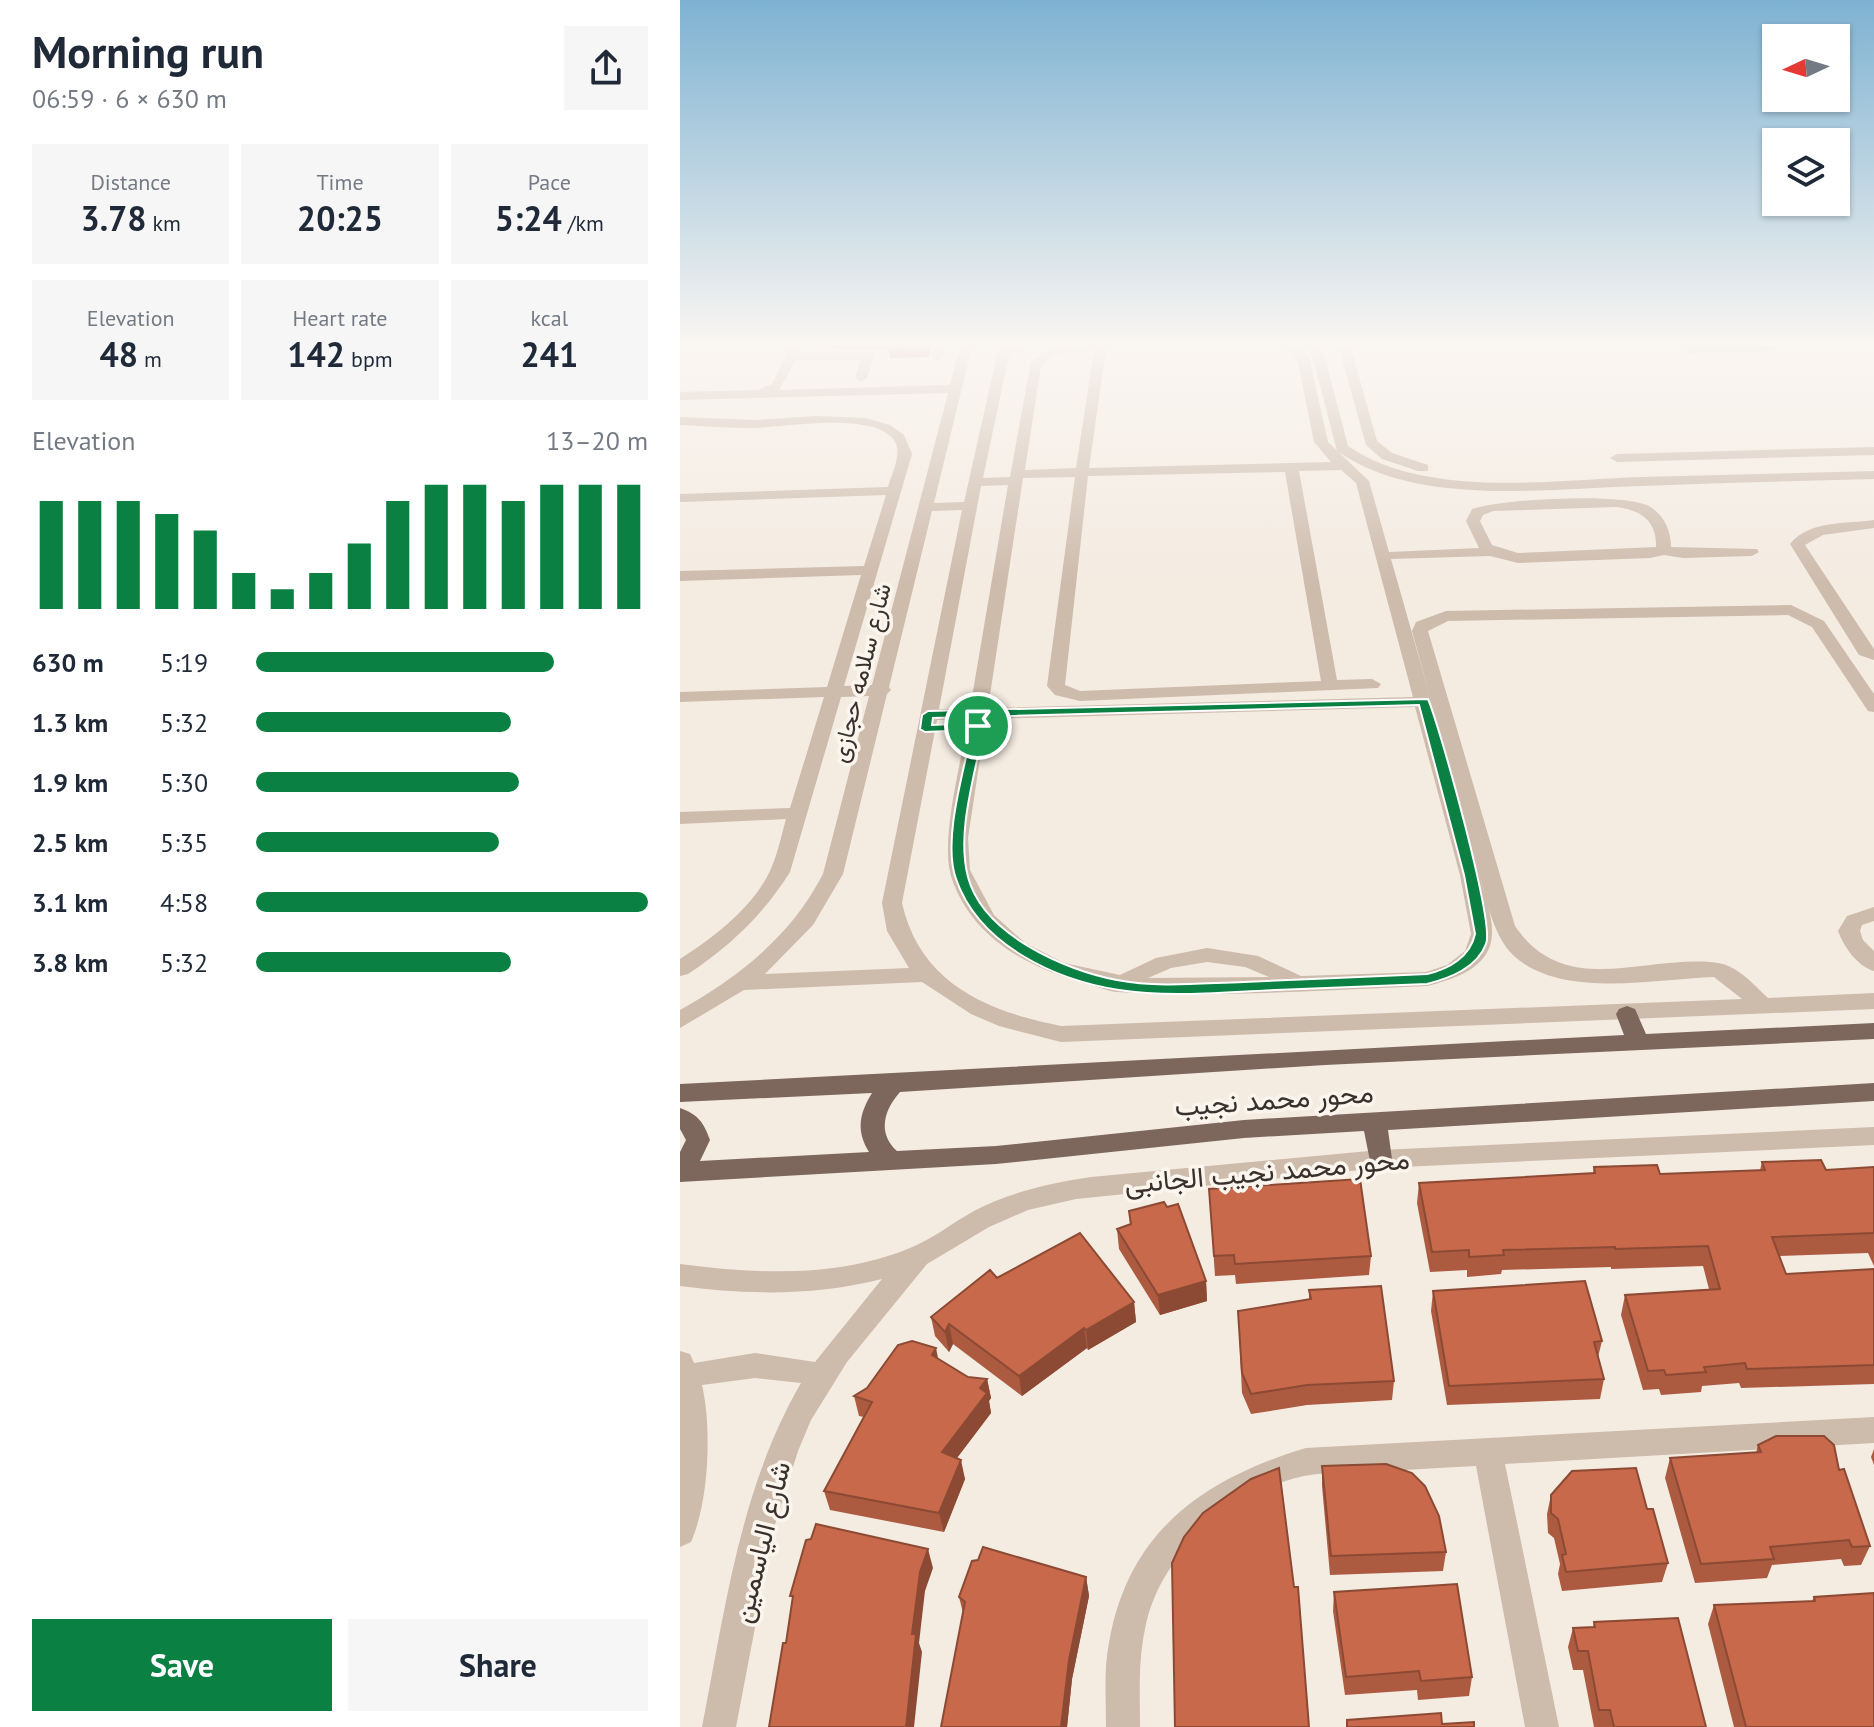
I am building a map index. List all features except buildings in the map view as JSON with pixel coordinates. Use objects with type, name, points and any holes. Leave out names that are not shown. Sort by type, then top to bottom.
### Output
[{"type":"main road","points":[[1627,1014],[1638,1042]]},
{"type":"main road","name":"محور محمد نجيب","points":[[680,1093],[894,1084],[1325,1057],[1874,1031]]},
{"type":"main road","points":[[892,1161],[875,1145],[870,1124],[877,1103],[894,1084]]},
{"type":"main road","name":"محور محمد نجيب","points":[[680,1169],[892,1161],[1011,1153],[1244,1129],[1874,1092]]},
{"type":"main road","points":[[680,1117],[693,1126],[698,1140],[680,1169]]},
{"type":"main road","points":[[1375,1121],[1380,1159]]},
{"type":"street","points":[[680,969],[712,949],[765,897],[780,872],[905,454],[905,444],[899,435],[867,423]]},
{"type":"street","name":"شارع سلامه حجازى","points":[[740,983],[785,945],[825,891],[833,874],[928,507],[931,423]]},
{"type":"street","points":[[988,423],[892,903],[901,941],[929,974],[955,996],[992,1016],[1061,1034],[1627,1014],[1874,1001]]},
{"type":"street","points":[[1026,423],[958,838],[962,879],[985,918],[1017,947],[1062,970],[1118,985],[1177,989],[1427,979],[1466,963],[1479,945],[1482,934],[1470,875],[1362,481],[1327,452],[1321,442],[1317,423]]},
{"type":"street","points":[[1089,423],[1055,680],[1061,691],[1080,696],[1372,684]]},
{"type":"street","points":[[1335,423],[1347,454],[1384,472],[1453,485],[1502,479],[1873,473]]},
{"type":"street","points":[[1366,423],[1371,442],[1377,449],[1400,462],[1434,471],[1536,485],[1873,473]]},
{"type":"street","points":[[1617,458],[1874,451]]},
{"type":"street","points":[[976,477],[1344,466]]},
{"type":"street","points":[[1291,467],[1330,686]]},
{"type":"street","points":[[1562,484],[1572,504]]},
{"type":"street","points":[[1536,485],[1544,505]]},
{"type":"street","points":[[680,498],[894,491]]},
{"type":"street","points":[[1490,552],[1483,545],[1473,521],[1477,512],[1492,507],[1627,503],[1646,508],[1662,529],[1663,550]]},
{"type":"street","points":[[928,507],[971,506]]},
{"type":"street","points":[[1874,524],[1813,532],[1801,537],[1797,544],[1865,651],[1874,655]]},
{"type":"street","points":[[1394,555],[1490,552],[1518,558],[1650,554],[1663,550],[1683,554],[1752,552]]},
{"type":"street","points":[[680,576],[871,570]]},
{"type":"street","points":[[1764,1006],[1730,976],[1717,970],[1580,976],[1545,967],[1518,949],[1505,927],[1420,631],[1422,625],[1446,616],[1791,610],[1818,624],[1874,707]]},
{"type":"street","points":[[680,697],[882,690]]},
{"type":"street","points":[[927,722],[1424,702]]},
{"type":"street","points":[[680,818],[799,813]]},
{"type":"street","points":[[1874,914],[1854,921],[1849,931],[1853,943],[1874,964]]},
{"type":"street","points":[[1118,985],[1150,966],[1188,956],[1229,955],[1267,965],[1298,984]]},
{"type":"street","points":[[680,1020],[740,983],[929,974]]},
{"type":"street","name":"محور محمد نجيب الجانبى","points":[[680,1275],[742,1281],[831,1278],[877,1272],[920,1256],[1000,1210],[1056,1192],[1216,1173],[1380,1159],[1874,1136]]},
{"type":"street","name":"شارع الياسمين","points":[[719,1727],[772,1479],[799,1412],[868,1315],[920,1256]]},
{"type":"street","points":[[680,1532],[691,1477],[692,1428],[684,1370],[756,1363],[788,1366],[823,1377]]},
{"type":"street","points":[[1123,1727],[1123,1665],[1130,1623],[1144,1585],[1167,1546],[1197,1514],[1232,1488],[1271,1470],[1306,1462],[1874,1430]]},
{"type":"street","points":[[1488,1452],[1542,1727]]},
{"type":"route","points":[[1424,702],[1470,875],[1482,934],[1479,945],[1466,963],[1427,979],[1177,989],[1118,985],[1062,970],[1017,947],[985,918],[962,879],[958,838],[978,726],[925,729],[928,715],[1424,702]]}]
